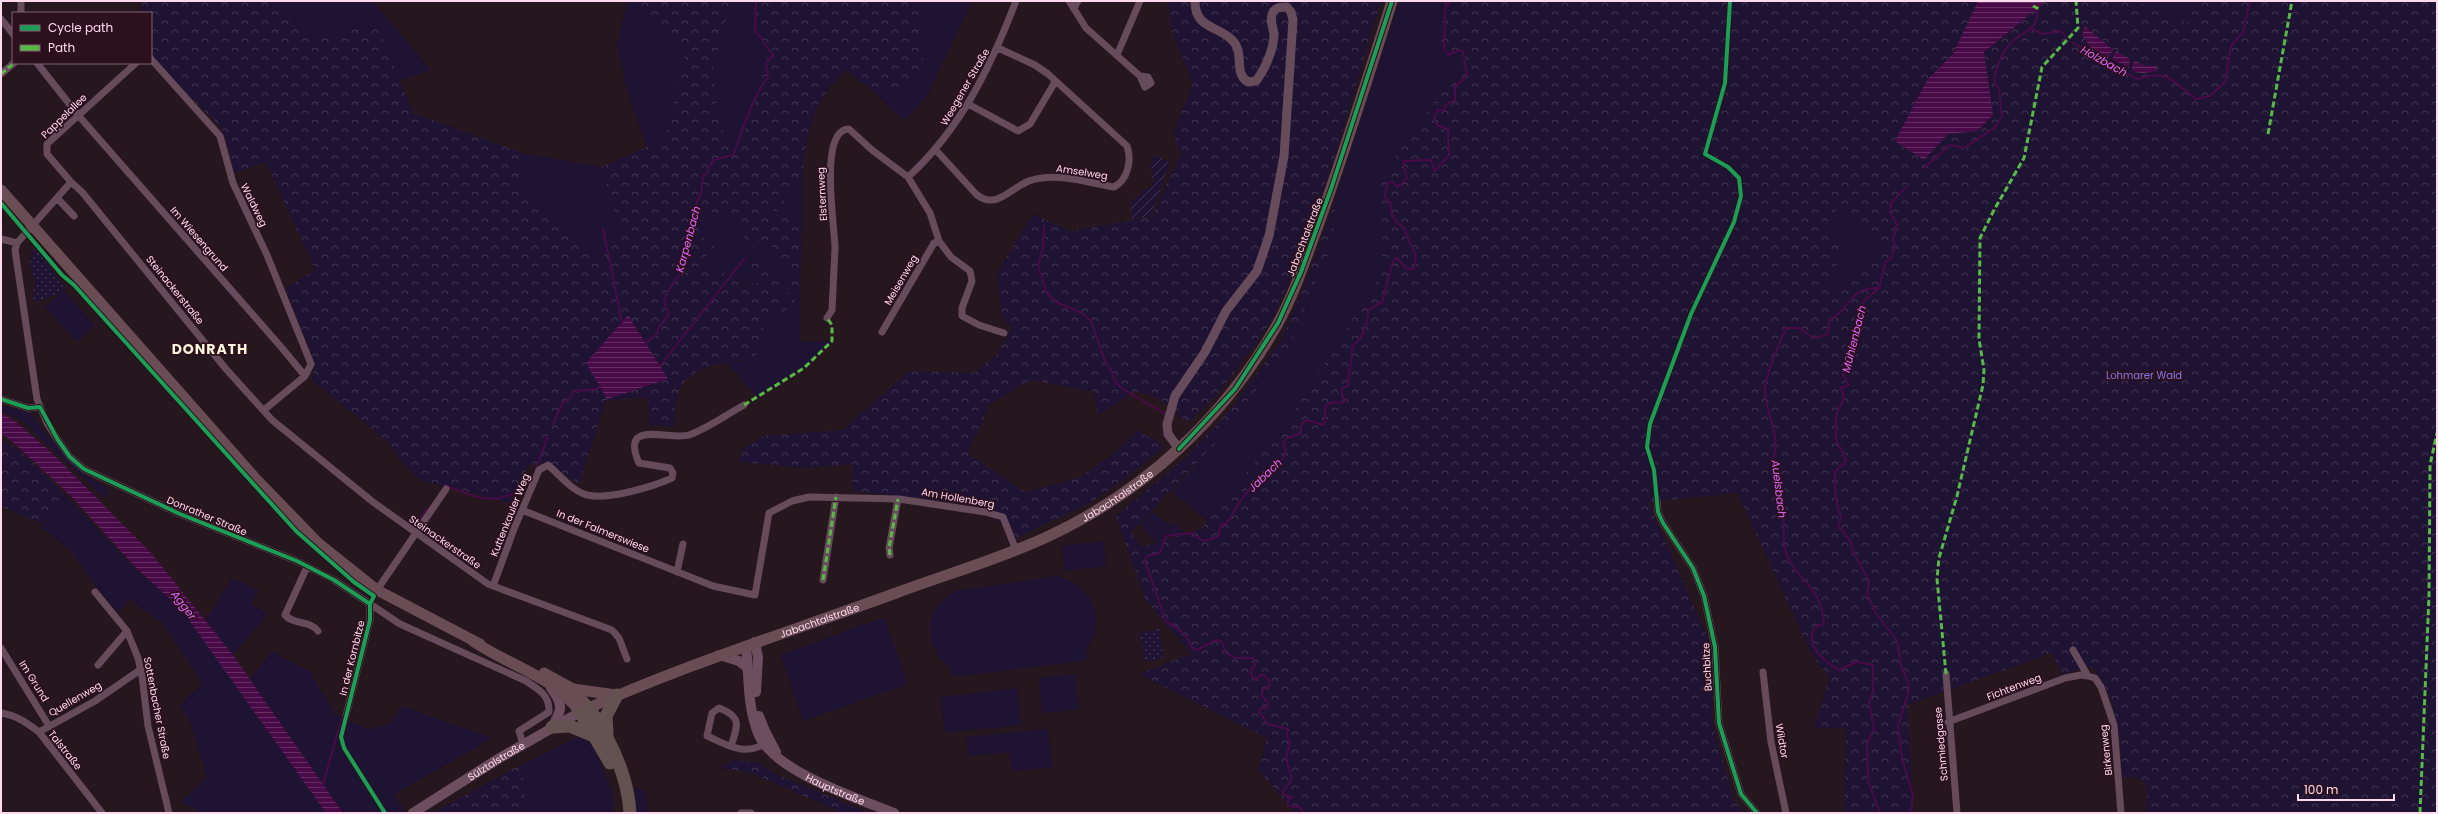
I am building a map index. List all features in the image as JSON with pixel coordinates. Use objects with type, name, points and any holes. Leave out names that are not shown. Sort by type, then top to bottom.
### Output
[{"type":"highway","points":[[617,695],[606,716],[601,737],[614,772],[623,813]]},
{"type":"highway","points":[[584,710],[624,778],[630,813]]},
{"type":"highway","points":[[552,727],[574,727],[601,737]]},
{"type":"main road","name":"Jabachtalstraße","points":[[584,710],[617,695],[719,655],[1016,550],[1050,536],[1099,509],[1135,485],[1179,449],[1235,389],[1278,323],[1301,272],[1331,189],[1392,1]]},
{"type":"main road","points":[[1,190],[255,478],[318,543],[377,590],[473,641],[554,678],[573,689],[617,695]]},
{"type":"main road","points":[[473,641],[549,687],[560,699],[561,706],[552,727]]},
{"type":"main road","points":[[751,644],[748,668],[753,717],[767,743]]},
{"type":"main road","points":[[751,644],[758,657],[756,695],[767,743]]},
{"type":"main road","points":[[485,649],[543,677],[584,710]]},
{"type":"main road","points":[[719,655],[739,661],[748,668]]},
{"type":"main road","points":[[573,689],[584,710]]},
{"type":"main road","name":"Sülztalstraße","points":[[413,813],[523,744],[584,710]]},
{"type":"main road","name":"Hauptstraße","points":[[767,743],[781,759],[811,778],[894,813]]},
{"type":"street","points":[[21,1],[21,12]]},
{"type":"street","name":"Weegener Straße","points":[[908,177],[953,129],[998,48],[1016,1]]},
{"type":"street","points":[[1069,1],[1086,28],[1140,76]]},
{"type":"street","points":[[1074,8],[1078,1]]},
{"type":"street","points":[[1116,55],[1140,1]]},
{"type":"street","points":[[1179,449],[1168,434],[1167,424],[1175,396],[1205,352],[1226,311],[1257,271],[1270,236],[1284,156],[1293,20],[1291,12],[1287,7],[1280,7],[1274,10],[1271,16],[1273,43],[1262,72],[1256,81],[1248,82],[1242,79],[1239,72],[1238,48],[1233,40],[1199,18],[1195,9],[1195,1]]},
{"type":"street","points":[[1,19],[12,33]]},
{"type":"street","name":"Amselweg","points":[[935,149],[981,199],[990,200],[1004,197],[1021,184],[1048,177],[1114,187],[1121,184],[1125,178],[1130,154],[1127,146],[1035,65],[998,48]]},
{"type":"street","name":"Waldweg","points":[[152,60],[220,136],[233,183],[267,255],[311,364],[304,376]]},
{"type":"street","points":[[1,74],[13,64]]},
{"type":"street","name":"Im Wiesengrund","points":[[38,64],[78,115],[277,342],[304,376]]},
{"type":"street","name":"Pappelallee","points":[[71,182],[47,154],[47,144],[135,64]]},
{"type":"street","points":[[968,104],[1018,130],[1030,124],[1055,82]]},
{"type":"street","name":"Elsternweg","points":[[827,318],[832,310],[835,248],[830,164],[837,137],[843,130],[849,129],[872,150],[908,177]]},
{"type":"street","points":[[908,177],[930,213],[939,241],[952,257],[970,271],[972,276],[970,293],[962,308],[962,316],[979,325],[1004,333]]},
{"type":"street","points":[[1,239],[17,243],[71,182]]},
{"type":"street","name":"Steinackerstraße","points":[[71,182],[82,192],[226,369],[272,420],[361,493],[414,533],[493,586],[612,630],[619,638],[627,659]]},
{"type":"street","points":[[57,198],[74,216]]},
{"type":"street","name":"Meisenweg","points":[[882,332],[934,243],[939,241]]},
{"type":"street","name":"Donrather Straße","points":[[17,243],[16,265],[34,387],[40,407],[58,440],[70,457],[84,469],[132,493],[307,567],[334,580],[400,624],[526,681],[544,694],[549,705],[549,712],[519,731],[523,744]]},
{"type":"street","points":[[264,410],[304,376]]},
{"type":"street","points":[[1,400],[28,408],[40,407]]},
{"type":"street","name":"Kuttenkauler Weg","points":[[493,586],[539,470],[548,464],[577,490],[587,495],[611,495],[672,478],[673,474],[670,468],[639,463],[634,453],[636,442],[642,435],[649,433],[687,436],[744,405]]},
{"type":"street","points":[[377,590],[414,533],[446,489]]},
{"type":"street","name":"Am Hollenberg","points":[[755,595],[769,513],[800,497],[898,499],[1003,516],[1016,550]]},
{"type":"street","points":[[823,580],[836,497]]},
{"type":"street","points":[[890,555],[889,548],[898,499]]},
{"type":"street","name":"Buchbitze","points":[[1657,500],[1658,512],[1663,523],[1693,568],[1704,596],[1716,647],[1719,723],[1740,794],[1757,813]]},
{"type":"street","name":"In der Falmerswiese","points":[[522,510],[713,586],[755,595]]},
{"type":"street","points":[[677,572],[683,544]]},
{"type":"street","points":[[307,567],[285,615],[289,620],[302,622],[316,628],[318,631]]},
{"type":"street","name":"Sottenbacher Straße","points":[[95,592],[127,631],[140,670],[148,726],[169,813]]},
{"type":"street","name":"In der Kornbitze","points":[[346,716],[370,620],[370,604]]},
{"type":"street","points":[[98,665],[127,631]]},
{"type":"street","name":"Im Grund","points":[[1,648],[49,726]]},
{"type":"street","name":"Birkenweg","points":[[2073,650],[2088,676],[2095,678],[2101,686],[2114,725],[2121,813]]},
{"type":"street","name":"Quellenweg","points":[[39,732],[95,701],[140,670]]},
{"type":"street","name":"Wildtor","points":[[1763,672],[1771,742],[1786,813]]},
{"type":"street","name":"Schmiedgasse","points":[[1946,674],[1948,722],[1957,813]]},
{"type":"street","name":"Fichtenweg","points":[[1948,722],[2065,678],[2081,675],[2088,676]]},
{"type":"street","points":[[731,746],[736,729],[736,719],[733,713],[719,708],[712,713],[707,736],[742,751],[753,750],[767,743]]},
{"type":"street","name":"Talstraße","points":[[1,712],[10,714],[26,722],[39,732],[102,813]]},
{"type":"street","points":[[741,813],[751,813]]},
{"type":"green space","points":[[140,1],[271,1],[314,38],[377,24],[413,113],[522,153],[519,190],[602,258],[621,234],[602,167],[665,139],[687,46],[631,1],[732,1],[713,66],[718,121],[732,150],[743,135],[769,53],[757,26],[755,1],[917,1],[921,28],[923,62],[916,82],[898,94],[874,92],[846,70],[829,88],[821,101],[811,124],[808,136],[802,184],[788,187],[779,197],[785,202],[786,208],[774,212],[772,206],[767,209],[770,223],[773,221],[771,216],[791,209],[790,213],[802,219],[800,290],[795,291],[795,302],[787,303],[786,313],[782,312],[778,307],[763,328],[761,341],[756,355],[705,368],[688,378],[679,391],[673,427],[649,425],[648,398],[606,400],[579,484],[548,463],[529,464],[510,503],[420,480],[403,464],[388,442],[312,380],[315,363],[286,289],[315,269],[266,162],[235,173],[222,128],[160,67],[152,55],[152,12],[143,12]],"holes":[[[712,212],[722,217],[733,217],[742,230],[744,241],[753,247],[762,240],[767,241],[767,245],[784,251],[784,253],[779,253],[776,256],[778,261],[786,265],[792,273],[787,295],[780,299],[778,288],[781,278],[762,259],[750,261],[749,267],[762,283],[751,284],[751,290],[723,273],[712,273],[706,265],[707,251],[714,248],[714,244],[708,245],[703,237],[707,234],[707,225],[702,222],[703,217]],[[629,316],[668,379],[586,363]]]},
{"type":"green space","points":[[271,1],[373,1],[431,70],[404,79],[398,79],[377,24],[314,38]]},
{"type":"green space","points":[[627,1],[631,1],[687,46],[665,139],[647,147],[627,91],[617,46]]},
{"type":"green space","points":[[732,1],[755,1],[757,26],[769,53],[743,135],[732,150],[718,121],[713,66]]},
{"type":"green space","points":[[917,1],[972,1],[927,96],[904,121],[874,92],[898,94],[923,62],[921,28]]},
{"type":"green space","points":[[1168,1],[1381,1],[1334,159],[1294,271],[1271,322],[1219,393],[1188,423],[1160,399],[1136,391],[1098,415],[1094,392],[1031,380],[989,404],[982,424],[967,453],[1025,492],[1081,477],[1114,453],[1139,430],[1164,447],[1130,475],[1091,502],[1009,542],[1007,533],[991,507],[853,491],[852,464],[807,468],[739,462],[743,449],[764,436],[842,430],[909,371],[974,373],[997,354],[1011,329],[1002,316],[997,273],[1033,214],[1070,231],[1152,217],[1181,154],[1173,134],[1193,84],[1171,29]]},
{"type":"green space","points":[[1399,1],[1445,1],[1440,48],[1466,55],[1381,178],[1384,271],[1285,425],[1208,521],[1172,492],[1214,445],[1288,349],[1332,245],[1336,197]]},
{"type":"green space","name":"Lohmarer Wald","points":[[1445,1],[1978,1],[1953,54],[1927,80],[1924,160],[1948,134],[1977,131],[1993,115],[1984,52],[2043,4],[2044,1],[2134,1],[2191,24],[2192,1],[2437,1],[2437,813],[2145,813],[2147,797],[2146,786],[2139,779],[2122,777],[2120,739],[2110,695],[2092,666],[2063,674],[2051,653],[1908,705],[1913,813],[1844,813],[1846,728],[1814,728],[1829,678],[1811,653],[1737,493],[1648,502],[1714,653],[1712,723],[1734,801],[1746,813],[1295,813],[1258,769],[1267,738],[1139,674],[1191,654],[1145,599],[1116,516],[1183,460],[1232,408],[1282,339],[1309,274],[1336,197],[1332,245],[1288,349],[1214,445],[1131,532],[1141,547],[1201,529],[1285,425],[1383,271],[1381,178],[1466,56],[1440,48]],"holes":[[[2085,26],[2109,58],[2091,48],[2082,30]],[[1839,207],[1883,243],[1831,295],[1824,288],[1835,279],[1840,238],[1825,225]]]},
{"type":"green space","points":[[2134,1],[2192,1],[2191,25]]},
{"type":"green space","points":[[522,153],[602,167],[621,234],[602,258],[519,190]]},
{"type":"green space","points":[[1154,155],[1170,162],[1151,216],[1132,219],[1130,198],[1135,201],[1143,189],[1148,190],[1155,179],[1151,177],[1154,170],[1150,168]]},
{"type":"green space","points":[[802,184],[802,219],[784,212],[771,216],[773,221],[770,223],[767,209],[788,187]]},
{"type":"green space","points":[[1839,206],[1883,243],[1832,296],[1823,288],[1835,279],[1825,225]]},
{"type":"green space","points":[[712,212],[722,217],[733,217],[743,229],[752,236],[767,241],[767,245],[784,251],[784,254],[778,261],[786,265],[792,273],[787,295],[780,299],[776,275],[762,259],[750,261],[749,267],[762,284],[752,290],[723,273],[712,273],[706,266],[707,250],[714,244],[708,245],[702,224],[703,216]]},
{"type":"green space","points":[[35,248],[66,288],[61,293],[35,302],[33,298],[35,282],[29,265],[31,255]]},
{"type":"green space","points":[[63,290],[95,325],[77,342],[45,307]]},
{"type":"green space","points":[[800,290],[800,342],[832,341],[804,368],[757,397],[726,362],[741,361],[761,341],[763,328],[778,306],[785,306],[795,291]]},
{"type":"green space","points":[[1,405],[31,414],[46,435],[85,475],[109,489],[106,499],[22,421],[1,411]]},
{"type":"green space","points":[[1,440],[20,451],[67,496],[43,524],[1,506]]},
{"type":"green space","points":[[67,496],[134,568],[181,609],[326,813],[203,813],[181,802],[207,777],[189,719],[179,706],[202,683],[163,624],[129,599],[119,613],[96,587],[72,552],[41,527]]},
{"type":"green space","points":[[1152,512],[1172,526],[1177,521],[1184,533],[1155,542],[1140,524]]},
{"type":"green space","points":[[1103,541],[1106,566],[1065,571],[1062,546]]},
{"type":"green space","points":[[1057,576],[1075,584],[1082,589],[1092,602],[1096,620],[1094,636],[1086,654],[1087,660],[951,677],[950,667],[939,657],[932,643],[930,628],[933,613],[942,601],[955,591]]},
{"type":"green space","points":[[232,578],[258,590],[251,604],[268,614],[233,655],[206,620]]},
{"type":"green space","points":[[884,617],[908,684],[803,721],[781,655]]},
{"type":"green space","points":[[1159,629],[1164,658],[1145,662],[1140,633]]},
{"type":"green space","points":[[272,651],[310,672],[336,715],[369,729],[389,724],[402,706],[492,738],[394,795],[406,813],[343,813],[250,679]]},
{"type":"green space","points":[[1075,674],[1079,709],[1042,713],[1039,678]]},
{"type":"green space","points":[[1017,688],[1021,725],[945,733],[941,697]]},
{"type":"green space","points":[[1048,729],[1052,767],[1012,771],[1009,752],[968,756],[966,737]]},
{"type":"green space","points":[[579,736],[593,746],[613,794],[614,813],[521,813],[526,791],[520,765]]},
{"type":"green space","points":[[734,760],[757,762],[776,774],[868,813],[843,813],[748,772],[719,768]]},
{"type":"green space","points":[[520,765],[526,791],[521,813],[433,813]]},
{"type":"green space","points":[[635,786],[646,793],[648,813],[636,813]]},
{"type":"water","points":[[1978,1],[2044,1],[2043,4],[1984,52],[1993,115],[1977,131],[1948,134],[1924,160],[1895,141],[1927,80],[1953,54]]},
{"type":"water","points":[[2085,26],[2113,50],[2108,58],[2091,48],[2082,35]]},
{"type":"water","points":[[2116,51],[2130,59],[2129,68],[2112,59]]},
{"type":"water","points":[[2134,61],[2147,66],[2156,66],[2158,71],[2143,73],[2134,72],[2132,69]]},
{"type":"water","points":[[628,315],[668,379],[607,399],[586,363]]},
{"type":"water","name":"Agger","points":[[1,413],[15,421],[52,453],[152,554],[233,655],[343,813],[326,813],[181,609],[136,568],[70,495],[7,437],[1,435]]},
{"type":"waterway","name":"Karpenbach","points":[[644,344],[657,334],[659,327],[669,315],[664,302],[666,295],[681,272],[684,247],[693,212],[701,193],[703,176],[707,173],[713,160],[733,155],[748,114],[757,94],[768,77],[766,63],[773,55],[755,30],[756,1]]},
{"type":"waterway","name":"Jabach","points":[[1304,813],[1299,807],[1288,806],[1288,800],[1292,797],[1284,795],[1283,792],[1292,779],[1286,759],[1290,741],[1287,737],[1288,729],[1268,724],[1259,712],[1261,708],[1267,708],[1268,703],[1262,696],[1262,690],[1269,686],[1269,680],[1262,674],[1255,680],[1252,676],[1251,669],[1255,666],[1253,658],[1235,658],[1226,653],[1221,641],[1216,640],[1197,650],[1192,648],[1182,632],[1166,622],[1145,561],[1147,556],[1160,553],[1166,536],[1192,533],[1203,541],[1218,537],[1221,525],[1226,524],[1240,501],[1251,487],[1271,472],[1276,462],[1282,460],[1286,451],[1283,445],[1287,438],[1300,434],[1302,423],[1306,420],[1324,425],[1326,405],[1333,402],[1343,403],[1345,401],[1342,395],[1342,388],[1348,386],[1352,347],[1360,339],[1366,325],[1369,309],[1382,302],[1393,261],[1397,258],[1407,269],[1413,269],[1416,258],[1405,229],[1394,218],[1391,211],[1391,203],[1385,197],[1387,183],[1392,182],[1398,187],[1407,178],[1403,164],[1404,161],[1431,160],[1435,171],[1449,155],[1448,129],[1437,125],[1434,121],[1437,110],[1443,111],[1447,104],[1455,100],[1455,87],[1467,76],[1463,52],[1459,50],[1448,55],[1444,49],[1445,8],[1451,1]]},
{"type":"waterway","name":"Holzbach","points":[[2073,43],[2137,79],[2156,75],[2163,76],[2170,78],[2196,99],[2210,96],[2225,82],[2231,46],[2243,32],[2250,1]]},
{"type":"waterway","name":"Auelsbach","points":[[1924,168],[1950,145],[1964,148],[1994,128],[2002,116],[1999,89],[1994,80],[1998,64],[2009,45],[2017,37],[2030,29],[2036,22],[2037,8]]},
{"type":"waterway","name":"Holzbach","points":[[2031,28],[2042,34],[2060,31],[2066,36]]},
{"type":"waterway","name":"Auelsbach","points":[[1879,288],[1885,263],[1890,259],[1895,248],[1893,238],[1897,225],[1890,212],[1891,203],[1906,187]]},
{"type":"waterway","points":[[1044,226],[1043,248],[1038,266],[1047,294],[1058,303],[1082,313],[1091,321],[1105,361],[1112,372],[1114,380],[1121,388],[1164,413]]},
{"type":"waterway","points":[[603,228],[622,323]]},
{"type":"waterway","points":[[660,366],[744,259]]},
{"type":"waterway","name":"Auelsbach","points":[[1879,288],[1869,289],[1856,294],[1837,315],[1830,320],[1827,335],[1813,338],[1800,328],[1786,328],[1767,377],[1765,393],[1775,435],[1776,443],[1773,459],[1778,495],[1783,516],[1785,550],[1794,569],[1813,590],[1822,610],[1824,624],[1815,627],[1812,634],[1814,646],[1822,658],[1839,670],[1857,662],[1873,665],[1873,692],[1869,703],[1874,728],[1867,744],[1868,781],[1880,813]]},
{"type":"waterway","name":"Mühlenbach","points":[[1879,288],[1864,301],[1854,346],[1843,375],[1849,385],[1841,388],[1844,399],[1836,415],[1836,439],[1846,461],[1835,472],[1835,489],[1836,501],[1841,517],[1838,526],[1850,540],[1853,552],[1869,581],[1867,593],[1875,612],[1897,641],[1901,665],[1908,682],[1909,690],[1898,726],[1902,759],[1913,795],[1910,813]]},
{"type":"waterway","name":"Karpenbach","points":[[553,424],[562,404],[569,399],[574,391],[596,389],[602,386]]},
{"type":"waterway","name":"Karpenbach","points":[[536,469],[548,436]]},
{"type":"waterway","name":"Karpenbach","points":[[529,485],[532,478]]},
{"type":"waterway","name":"Karpenbach","points":[[445,485],[474,496],[492,499],[511,495],[521,490]]},
{"type":"waterway","name":"Karpenbach","points":[[414,529],[427,509]]},
{"type":"waterway","name":"Karpenbach","points":[[322,787],[343,715]]},
{"type":"marked path","points":[[1946,674],[1937,579],[1939,558],[1957,496],[1983,385],[1984,370],[1979,339],[1980,238],[1994,210],[2024,158],[2042,67],[2078,28],[2076,1]]},
{"type":"marked path","points":[[2268,134],[2292,1]]},
{"type":"marked path","points":[[2033,6],[2039,9]]},
{"type":"marked path","points":[[1,74],[13,64]]},
{"type":"marked path","points":[[744,405],[804,368],[832,341],[832,325],[827,318]]},
{"type":"marked path","points":[[2420,813],[2429,596],[2430,465],[2437,433]]},
{"type":"marked path","points":[[823,580],[836,497]]},
{"type":"marked path","points":[[890,555],[889,548],[898,499]]},
{"type":"cycle path","points":[[1179,449],[1235,389],[1278,323],[1301,272],[1331,189],[1392,1]]},
{"type":"cycle path","points":[[1730,1],[1725,83],[1705,154],[1728,167],[1739,178],[1741,196],[1734,222],[1691,314],[1650,424],[1647,447],[1654,470],[1658,512],[1663,523],[1693,568],[1704,596],[1715,647],[1719,723],[1741,794],[1757,813]]},
{"type":"cycle path","points":[[1,203],[62,275],[74,285],[296,531],[354,582],[374,596],[370,604],[370,620],[341,737],[344,748],[385,813]]},
{"type":"cycle path","points":[[1,399],[28,408],[40,407],[58,440],[70,457],[84,469],[180,514],[297,561],[334,580],[370,604]]},
{"type":"district","name":"DONRATH","points":[[210,349]]}]
